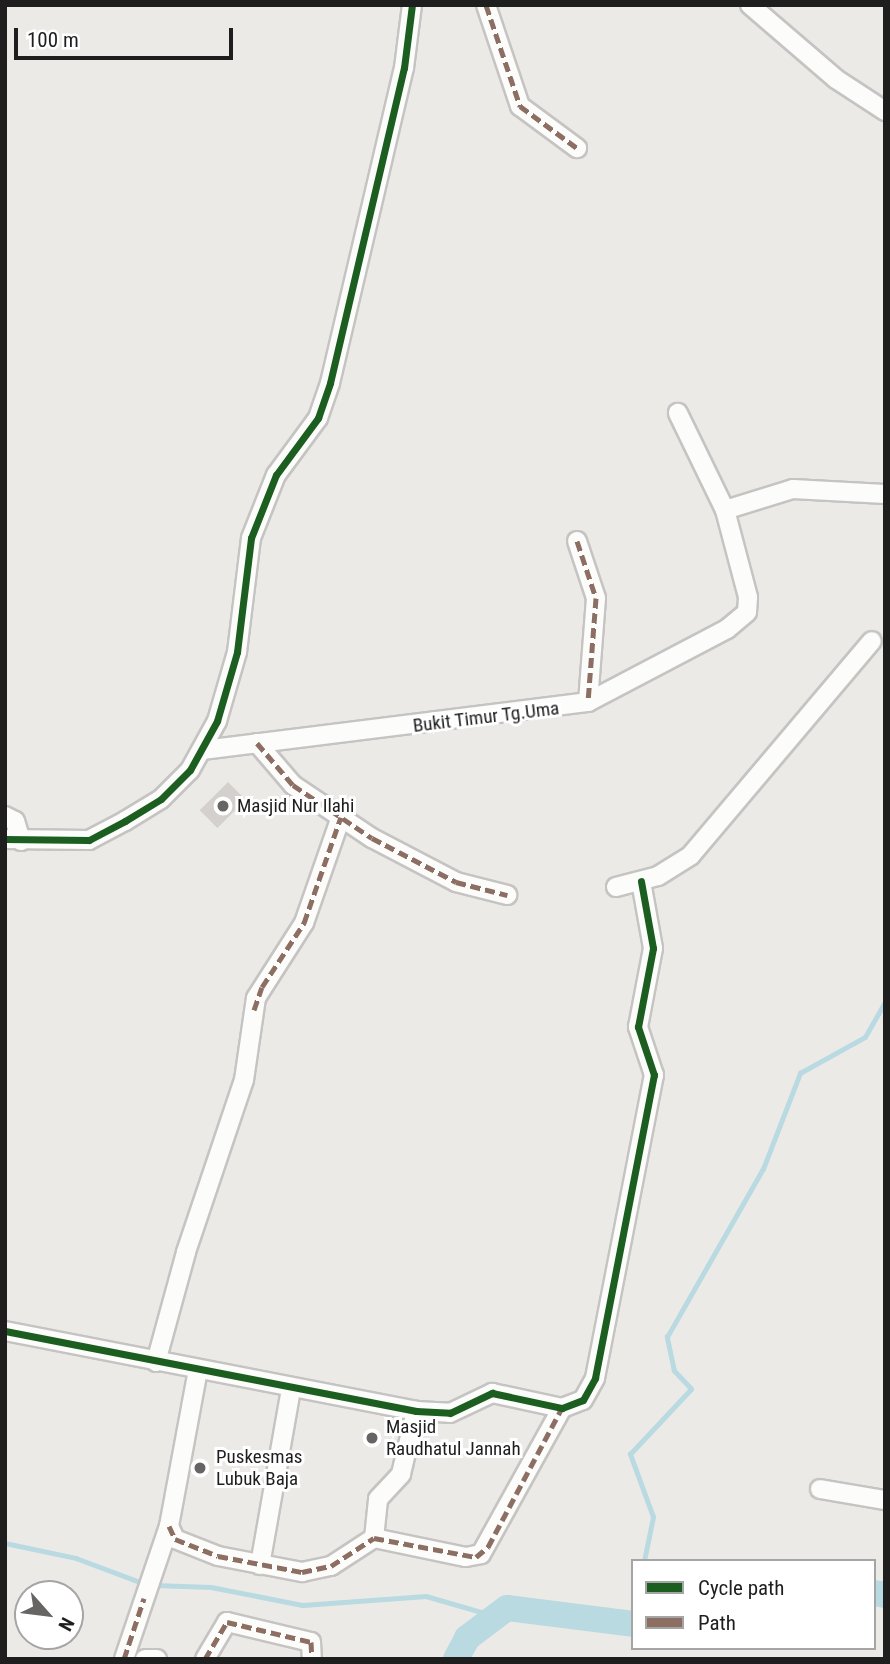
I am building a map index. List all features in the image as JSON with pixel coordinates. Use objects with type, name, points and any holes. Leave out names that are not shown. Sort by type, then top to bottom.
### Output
[{"type":"street","points":[[13,840],[89,840],[161,799],[202,750],[227,695],[251,538],[276,475],[323,408],[401,80],[412,5]]},
{"type":"street","points":[[486,5],[520,106],[577,148]]},
{"type":"street","points":[[750,5],[836,79],[885,111]]},
{"type":"street","name":"Bukit Timur Tg.Uma","points":[[202,750],[588,702],[727,629],[747,612],[748,597],[725,510],[678,413]]},
{"type":"street","points":[[725,510],[793,489],[885,494]]},
{"type":"street","points":[[577,541],[596,598],[588,702]]},
{"type":"street","points":[[616,887],[640,881],[691,855],[872,641]]},
{"type":"street","points":[[257,743],[293,785],[412,862],[456,883],[507,895]]},
{"type":"street","points":[[5,816],[22,830],[13,840]]},
{"type":"street","points":[[156,1362],[186,1252],[246,1073],[256,998],[304,923],[341,817]]},
{"type":"street","points":[[5,1331],[291,1389],[416,1411],[450,1413],[492,1393],[562,1408],[583,1399],[595,1378],[654,1075],[638,1027],[653,948],[640,881]]},
{"type":"street","points":[[124,1659],[169,1526],[198,1370]]},
{"type":"street","points":[[260,1565],[291,1389]]},
{"type":"street","points":[[169,1526],[171,1536],[182,1542],[260,1565],[302,1572],[331,1566],[374,1538],[466,1557],[481,1555],[562,1408]]},
{"type":"street","points":[[374,1538],[378,1499],[401,1474],[416,1411]]},
{"type":"street","points":[[820,1489],[885,1500]]},
{"type":"street","points":[[205,1659],[225,1622],[311,1642],[312,1659]]},
{"type":"street","points":[[145,1659],[156,1659]]},
{"type":"building","name":"Masjid Nur Ilahi","points":[[228,782],[246,800],[217,828],[200,810]]},
{"type":"waterway","points":[[644,1559],[653,1517],[630,1454],[691,1389],[674,1371],[667,1337],[763,1169],[800,1073],[865,1037],[885,1002]]},
{"type":"waterway","points":[[5,1543],[76,1558],[145,1584]]},
{"type":"waterway","points":[[154,1585],[211,1587],[303,1605],[426,1596],[495,1616]]},
{"type":"waterway","points":[[876,1593],[885,1595]]},
{"type":"waterway","points":[[456,1659],[467,1638],[507,1608],[631,1624]]},
{"type":"marked path","points":[[486,5],[520,106],[577,148]]},
{"type":"marked path","points":[[577,541],[596,598],[588,702]]},
{"type":"marked path","points":[[257,743],[293,785],[372,838],[456,882],[507,895]]},
{"type":"marked path","points":[[254,1010],[262,987],[304,923],[341,817]]},
{"type":"marked path","points":[[169,1526],[175,1539],[218,1556],[302,1572],[331,1566],[374,1538],[476,1557],[488,1547],[562,1408]]},
{"type":"marked path","points":[[124,1659],[144,1598]]},
{"type":"marked path","points":[[205,1659],[227,1622],[311,1642],[312,1659]]},
{"type":"marked path","points":[[145,1659],[157,1659]]},
{"type":"cycle path","points":[[5,839],[89,840],[125,821],[161,799],[190,770],[217,721],[237,652],[251,538],[276,475],[318,418],[330,383],[404,68],[412,5]]},
{"type":"cycle path","points":[[5,1331],[416,1411],[450,1413],[492,1393],[562,1408],[583,1400],[595,1378],[654,1075],[638,1027],[653,948],[641,881]]},
{"type":"place","name":"Masjid Nur Ilahi","points":[[223,806]]},
{"type":"place","name":"Masjid Raudhatul Jannah","points":[[372,1438]]},
{"type":"place","name":"Puskesmas Lubuk Baja","points":[[200,1468]]}]
